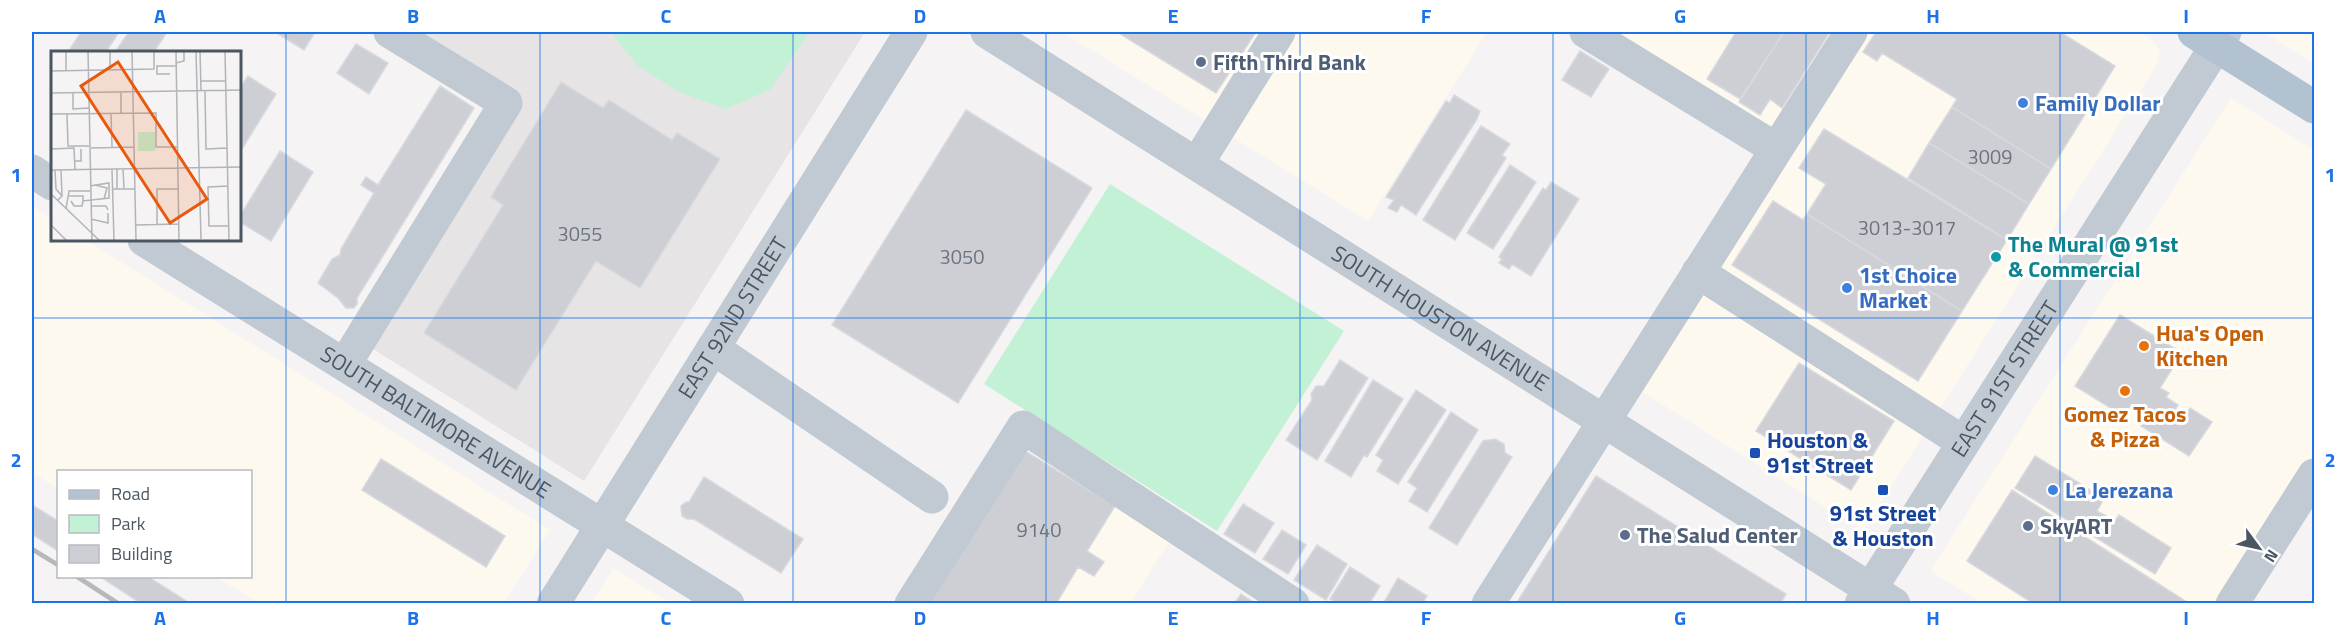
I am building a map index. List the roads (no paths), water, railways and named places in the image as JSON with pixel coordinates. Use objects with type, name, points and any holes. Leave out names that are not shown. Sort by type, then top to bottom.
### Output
[{"type":"main road","points":[[2212,36],[2314,107]]},
{"type":"street","points":[[345,364],[506,103],[390,32]]},
{"type":"street","name":"EAST 92ND STREET","points":[[553,603],[911,32]]},
{"type":"street","name":"SOUTH HOUSTON AVENUE","points":[[987,32],[1604,421],[1875,598]]},
{"type":"street","points":[[1197,164],[1279,32]]},
{"type":"street","points":[[1586,32],[1776,150]]},
{"type":"street","points":[[1488,603],[1851,32]]},
{"type":"street","name":"EAST 91ST STREET","points":[[1875,598],[1963,442],[2212,36]]},
{"type":"street","points":[[32,171],[51,183]]},
{"type":"street","name":"SOUTH BALTIMORE AVENUE","points":[[147,242],[728,603]]},
{"type":"street","points":[[1698,272],[1963,442]]},
{"type":"street","points":[[713,348],[932,497]]},
{"type":"street","points":[[910,603],[1023,427],[1293,603]]},
{"type":"street","points":[[2232,603],[2314,477]]},
{"type":"railway","points":[[32,549],[57,564]]},
{"type":"railway","points":[[79,578],[119,604]]},
{"type":"place","name":"Fifth Third Bank","points":[[1201,62]]},
{"type":"place","name":"Family Dollar","points":[[2023,103]]},
{"type":"place","name":"The Mural @ 91st & Commercial","points":[[1996,257]]},
{"type":"place","name":"1st Choice Market","points":[[1847,288]]},
{"type":"place","name":"Hua's Open Kitchen","points":[[2144,346]]},
{"type":"place","name":"Gomez Tacos & Pizza","points":[[2125,391]]},
{"type":"place","name":"Houston & 91st Street","points":[[1755,453]]},
{"type":"place","name":"91st Street & Houston","points":[[1883,490]]},
{"type":"place","name":"La Jerezana","points":[[2053,490]]},
{"type":"place","name":"SkyART","points":[[2028,526]]},
{"type":"place","name":"The Salud Center","points":[[1625,535]]}]
